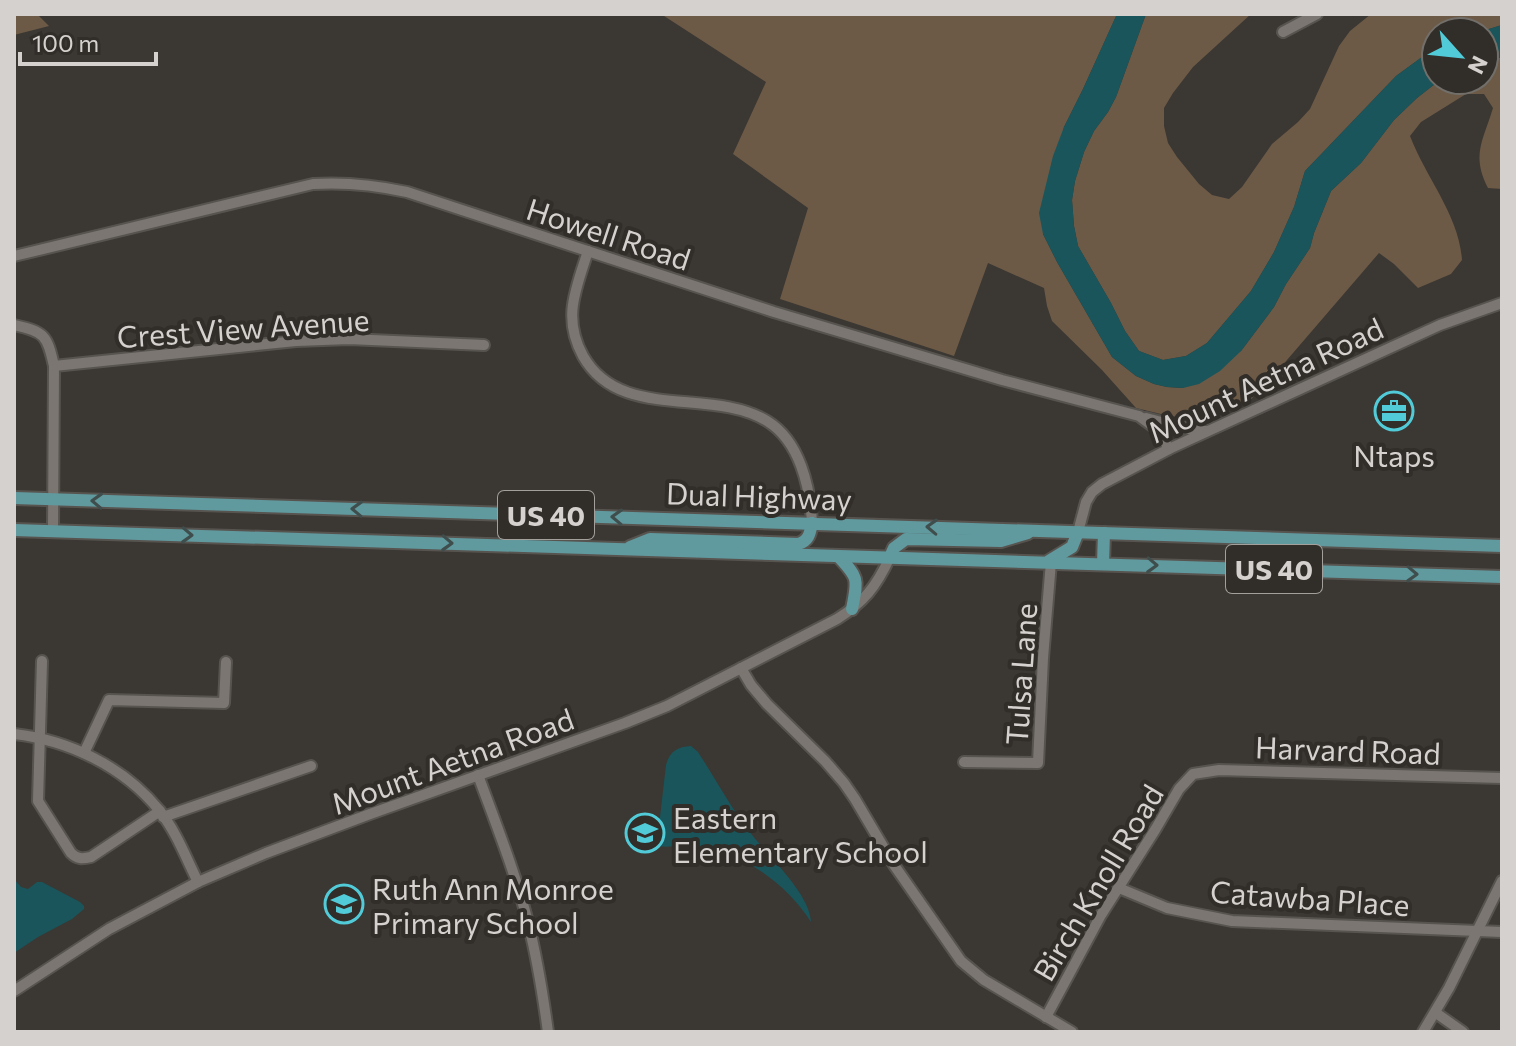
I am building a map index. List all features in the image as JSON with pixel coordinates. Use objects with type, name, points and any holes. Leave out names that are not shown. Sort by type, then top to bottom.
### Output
[{"type":"main road","name":"Dual Highway","points":[[14,498],[1502,546]]},
{"type":"main road","points":[[626,549],[650,539],[798,544],[808,538],[812,523]]},
{"type":"main road","name":"Dual Highway","points":[[14,530],[1502,577]]},
{"type":"main road","points":[[890,557],[894,548],[906,539],[1001,541],[1038,530]]},
{"type":"main road","points":[[1049,562],[1072,547],[1078,532]]},
{"type":"main road","points":[[1103,564],[1104,533]]},
{"type":"main road","points":[[838,556],[855,576],[852,609]]},
{"type":"street","points":[[1283,32],[1317,14]]},
{"type":"street","name":"Howell Road","points":[[14,256],[313,184],[359,183],[407,192],[774,312],[1002,380],[1207,432]]},
{"type":"street","points":[[588,251],[574,293],[571,320],[587,364],[597,375],[627,392],[643,397],[724,407],[765,420],[787,440],[796,455],[810,498],[812,523]]},
{"type":"street","name":"Mount Aetna Road","points":[[1078,532],[1086,502],[1102,484],[1169,449],[1440,325],[1502,303]]},
{"type":"street","points":[[14,325],[42,334],[51,351],[54,366],[53,531]]},
{"type":"street","name":"Crest View Avenue","points":[[54,366],[296,341],[349,339],[484,345]]},
{"type":"street","points":[[1139,416],[1158,430],[1169,449]]},
{"type":"street","name":"Mount Aetna Road","points":[[14,991],[109,929],[198,882],[266,853],[667,706],[852,609],[873,588],[890,557]]},
{"type":"street","name":"Tulsa Lane","points":[[964,762],[1038,763],[1049,562]]},
{"type":"street","points":[[42,661],[38,801],[76,857],[91,857],[162,814],[311,766]]},
{"type":"street","points":[[84,753],[109,700],[224,703],[226,662]]},
{"type":"street","points":[[741,668],[767,704],[844,783],[894,865],[961,961],[973,973],[1072,1032]]},
{"type":"street","points":[[14,734],[39,737],[84,753],[128,781],[162,814],[198,882]]},
{"type":"street","name":"Harvard Road","points":[[1193,774],[1219,770],[1502,778]]},
{"type":"street","name":"Birch Knoll Road","points":[[1046,1017],[1101,915],[1179,789],[1193,774]]},
{"type":"street","points":[[478,775],[528,922],[548,1032]]},
{"type":"street","points":[[1423,1032],[1436,1013],[1502,881]]},
{"type":"street","name":"Catawba Place","points":[[1119,888],[1167,908],[1232,921],[1502,932]]},
{"type":"street","points":[[1436,1013],[1463,1032]]},
{"type":"shaded area","points":[[14,14],[37,14],[49,26],[14,35]]},
{"type":"shaded area","points":[[661,14],[1117,14],[1064,127],[1043,234],[1112,357],[1136,376],[1154,384],[1183,388],[1241,351],[1274,307],[1310,248],[1331,191],[1361,163],[1394,120],[1420,96],[1463,96],[1421,122],[1410,136],[1455,228],[1462,260],[1451,274],[1418,288],[1379,253],[1263,388],[1250,400],[1220,417],[1169,416],[1136,408],[1052,321],[1044,288],[988,263],[954,356],[780,299],[808,208],[733,154],[766,82]]},
{"type":"shaded area","points":[[1146,14],[1251,14],[1193,67],[1164,108],[1168,143],[1177,157],[1212,195],[1229,199],[1242,187],[1272,144],[1310,109],[1339,46],[1350,31],[1371,14],[1502,14],[1500,26],[1500,16],[1420,16],[1420,58],[1396,76],[1305,171],[1294,207],[1274,252],[1251,291],[1207,343],[1186,356],[1163,360],[1139,351],[1078,246],[1072,200],[1075,181],[1094,131],[1116,97]]},
{"type":"shaded area","points":[[1502,57],[1502,189],[1488,188],[1479,157],[1493,108],[1485,96],[1500,96]]},
{"type":"water","points":[[1117,14],[1146,14],[1116,97],[1084,152],[1072,200],[1078,246],[1125,331],[1139,351],[1163,360],[1186,356],[1207,343],[1251,291],[1274,252],[1294,207],[1305,171],[1396,76],[1420,58],[1420,96],[1394,120],[1361,163],[1331,191],[1310,248],[1274,307],[1241,351],[1220,371],[1199,384],[1183,388],[1154,384],[1136,376],[1112,357],[1043,234],[1039,213],[1053,156]]},
{"type":"water","points":[[1502,25],[1500,58],[1500,26]]},
{"type":"water","points":[[691,746],[698,752],[749,831],[795,887],[809,911],[811,922],[788,893],[742,861],[707,848],[658,846],[666,765],[675,751]]},
{"type":"water","points":[[14,879],[21,887],[28,889],[42,882],[80,902],[84,909],[14,953]]},
{"type":"place","name":"Ntaps","points":[[1394,411]]},
{"type":"place","name":"Eastern Elementary School","points":[[645,833]]},
{"type":"place","name":"Ruth Ann Monroe Primary School","points":[[344,904]]}]
